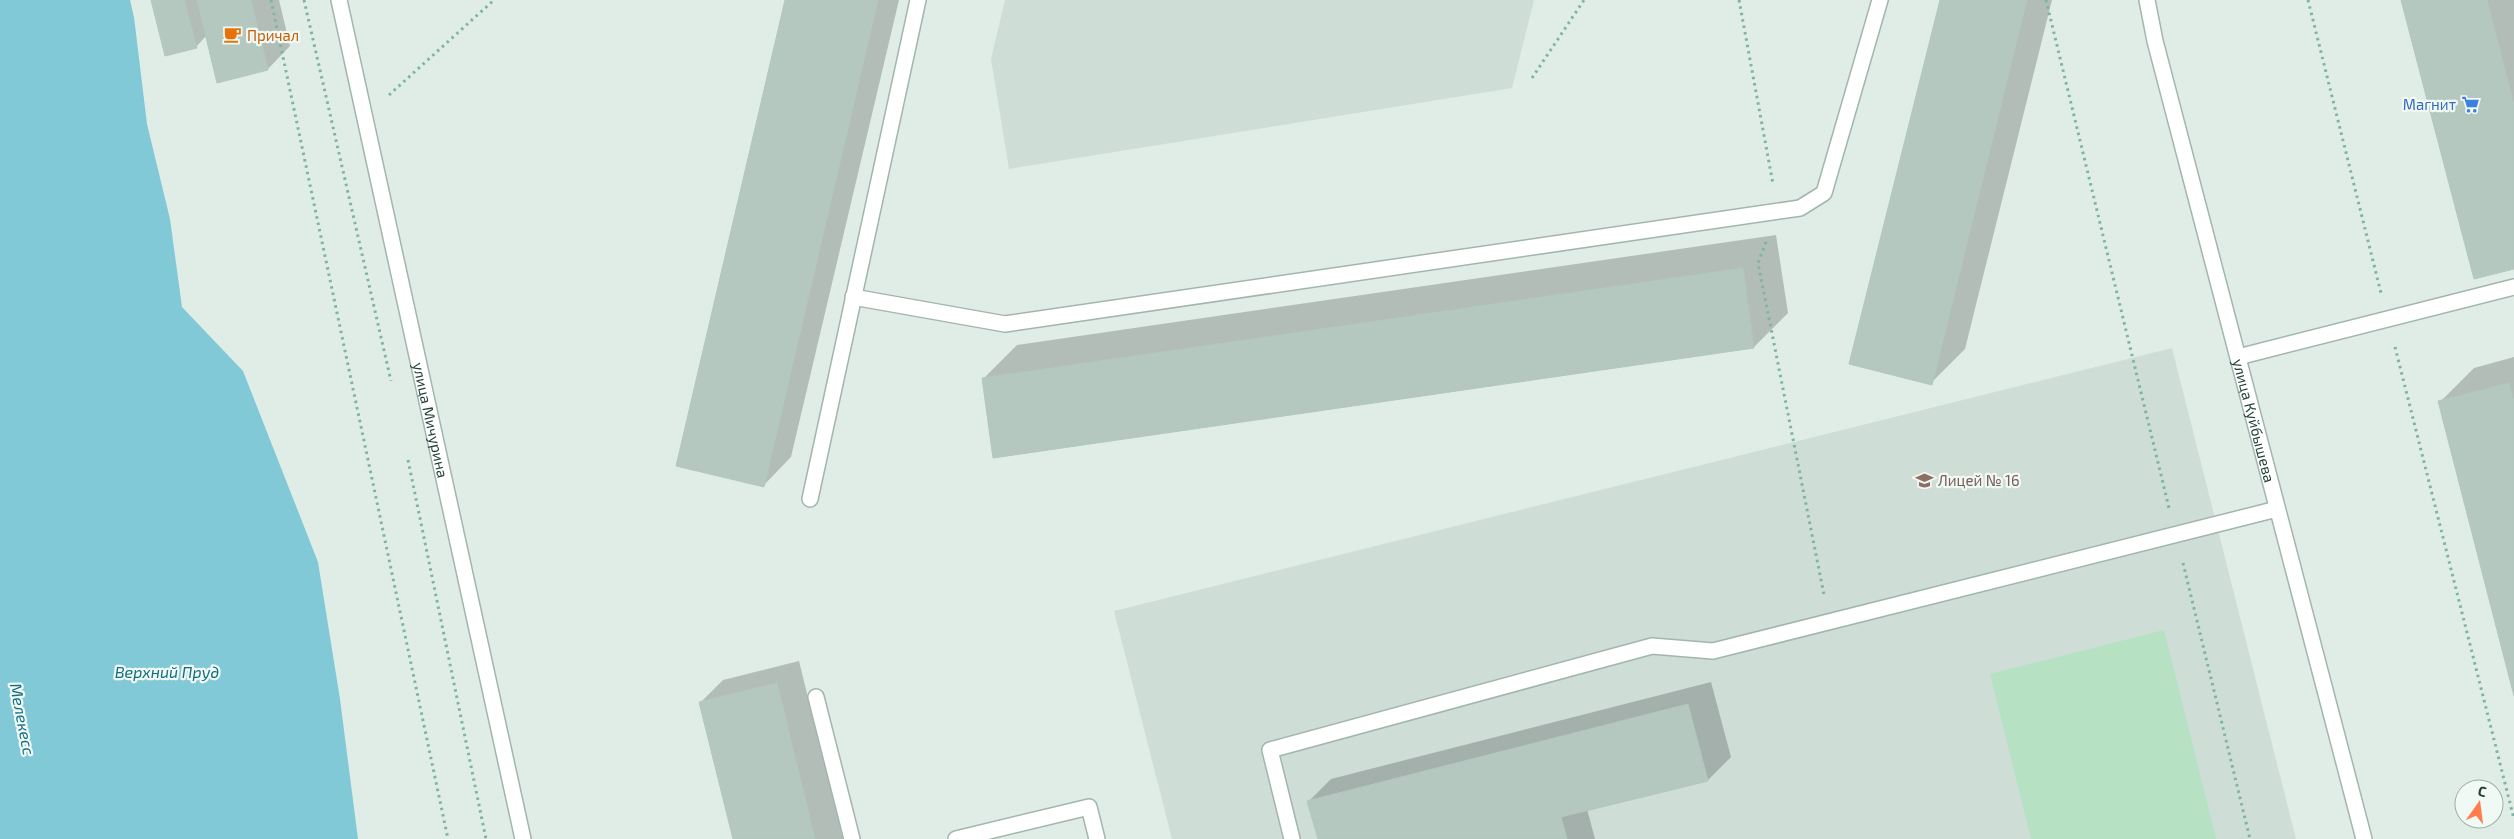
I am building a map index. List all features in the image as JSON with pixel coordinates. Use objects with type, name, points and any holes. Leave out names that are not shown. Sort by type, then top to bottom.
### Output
[{"type":"street","name":"улица Мичурина","points":[[339,0],[523,839]]},
{"type":"street","points":[[810,499],[918,0]]},
{"type":"street","points":[[853,297],[1005,324],[1800,208],[1824,193],[1880,0]]},
{"type":"street","name":"улица Куйбышева","points":[[2146,0],[2364,839]]},
{"type":"street","points":[[2238,357],[2514,287]]},
{"type":"street","points":[[1292,839],[1270,750],[1652,646],[1713,651],[2277,509]]},
{"type":"street","points":[[816,697],[852,839]]},
{"type":"street","points":[[956,839],[1089,807],[1097,839]]},
{"type":"path","points":[[271,0],[448,839]]},
{"type":"path","points":[[304,0],[393,390]]},
{"type":"path","points":[[364,117],[494,0]]},
{"type":"path","points":[[1532,78],[1584,0]]},
{"type":"path","points":[[1739,0],[1778,212],[1758,263],[1830,622]]},
{"type":"path","points":[[2046,0],[2250,839]]},
{"type":"path","points":[[2308,0],[2514,819]]},
{"type":"path","points":[[408,458],[486,839]]},
{"type":"shaded area","points":[[1005,0],[1534,0],[1512,88],[1009,169],[991,59]]},
{"type":"shaded area","name":"Лицей № 16","points":[[2172,348],[2296,839],[1172,839],[1114,611]]},
{"type":"green space","points":[[2164,630],[2216,839],[2031,839],[1990,674]]},
{"type":"water","name":"Верхний Пруд","points":[[0,0],[130,0],[134,17],[147,124],[170,219],[182,307],[243,371],[318,562],[340,699],[358,839],[0,839]]},
{"type":"building","points":[[151,0],[184,0],[197,48],[165,56]]},
{"type":"building","name":"Причал","points":[[197,0],[251,0],[268,70],[217,83]]},
{"type":"building","points":[[785,0],[878,0],[764,487],[676,466]]},
{"type":"building","points":[[1940,0],[2027,0],[1932,385],[1849,364]]},
{"type":"building","points":[[2401,0],[2487,0],[2514,105],[2514,269],[2474,279]]},
{"type":"building","points":[[1743,268],[1754,348],[993,458],[982,378]]},
{"type":"building","points":[[2509,383],[2514,402],[2514,696],[2438,401]]},
{"type":"building","points":[[777,683],[815,839],[733,839],[699,702]]},
{"type":"building","points":[[1688,704],[1708,781],[1561,817],[1567,839],[1318,839],[1307,801]]},
{"type":"place","name":"Причал","points":[[233,35]]},
{"type":"place","name":"Магнит","points":[[2470,104]]},
{"type":"place","name":"Лицей № 16","points":[[1924,480]]},
{"type":"water label","name":"Мелекесс","points":[[23,719]]}]
